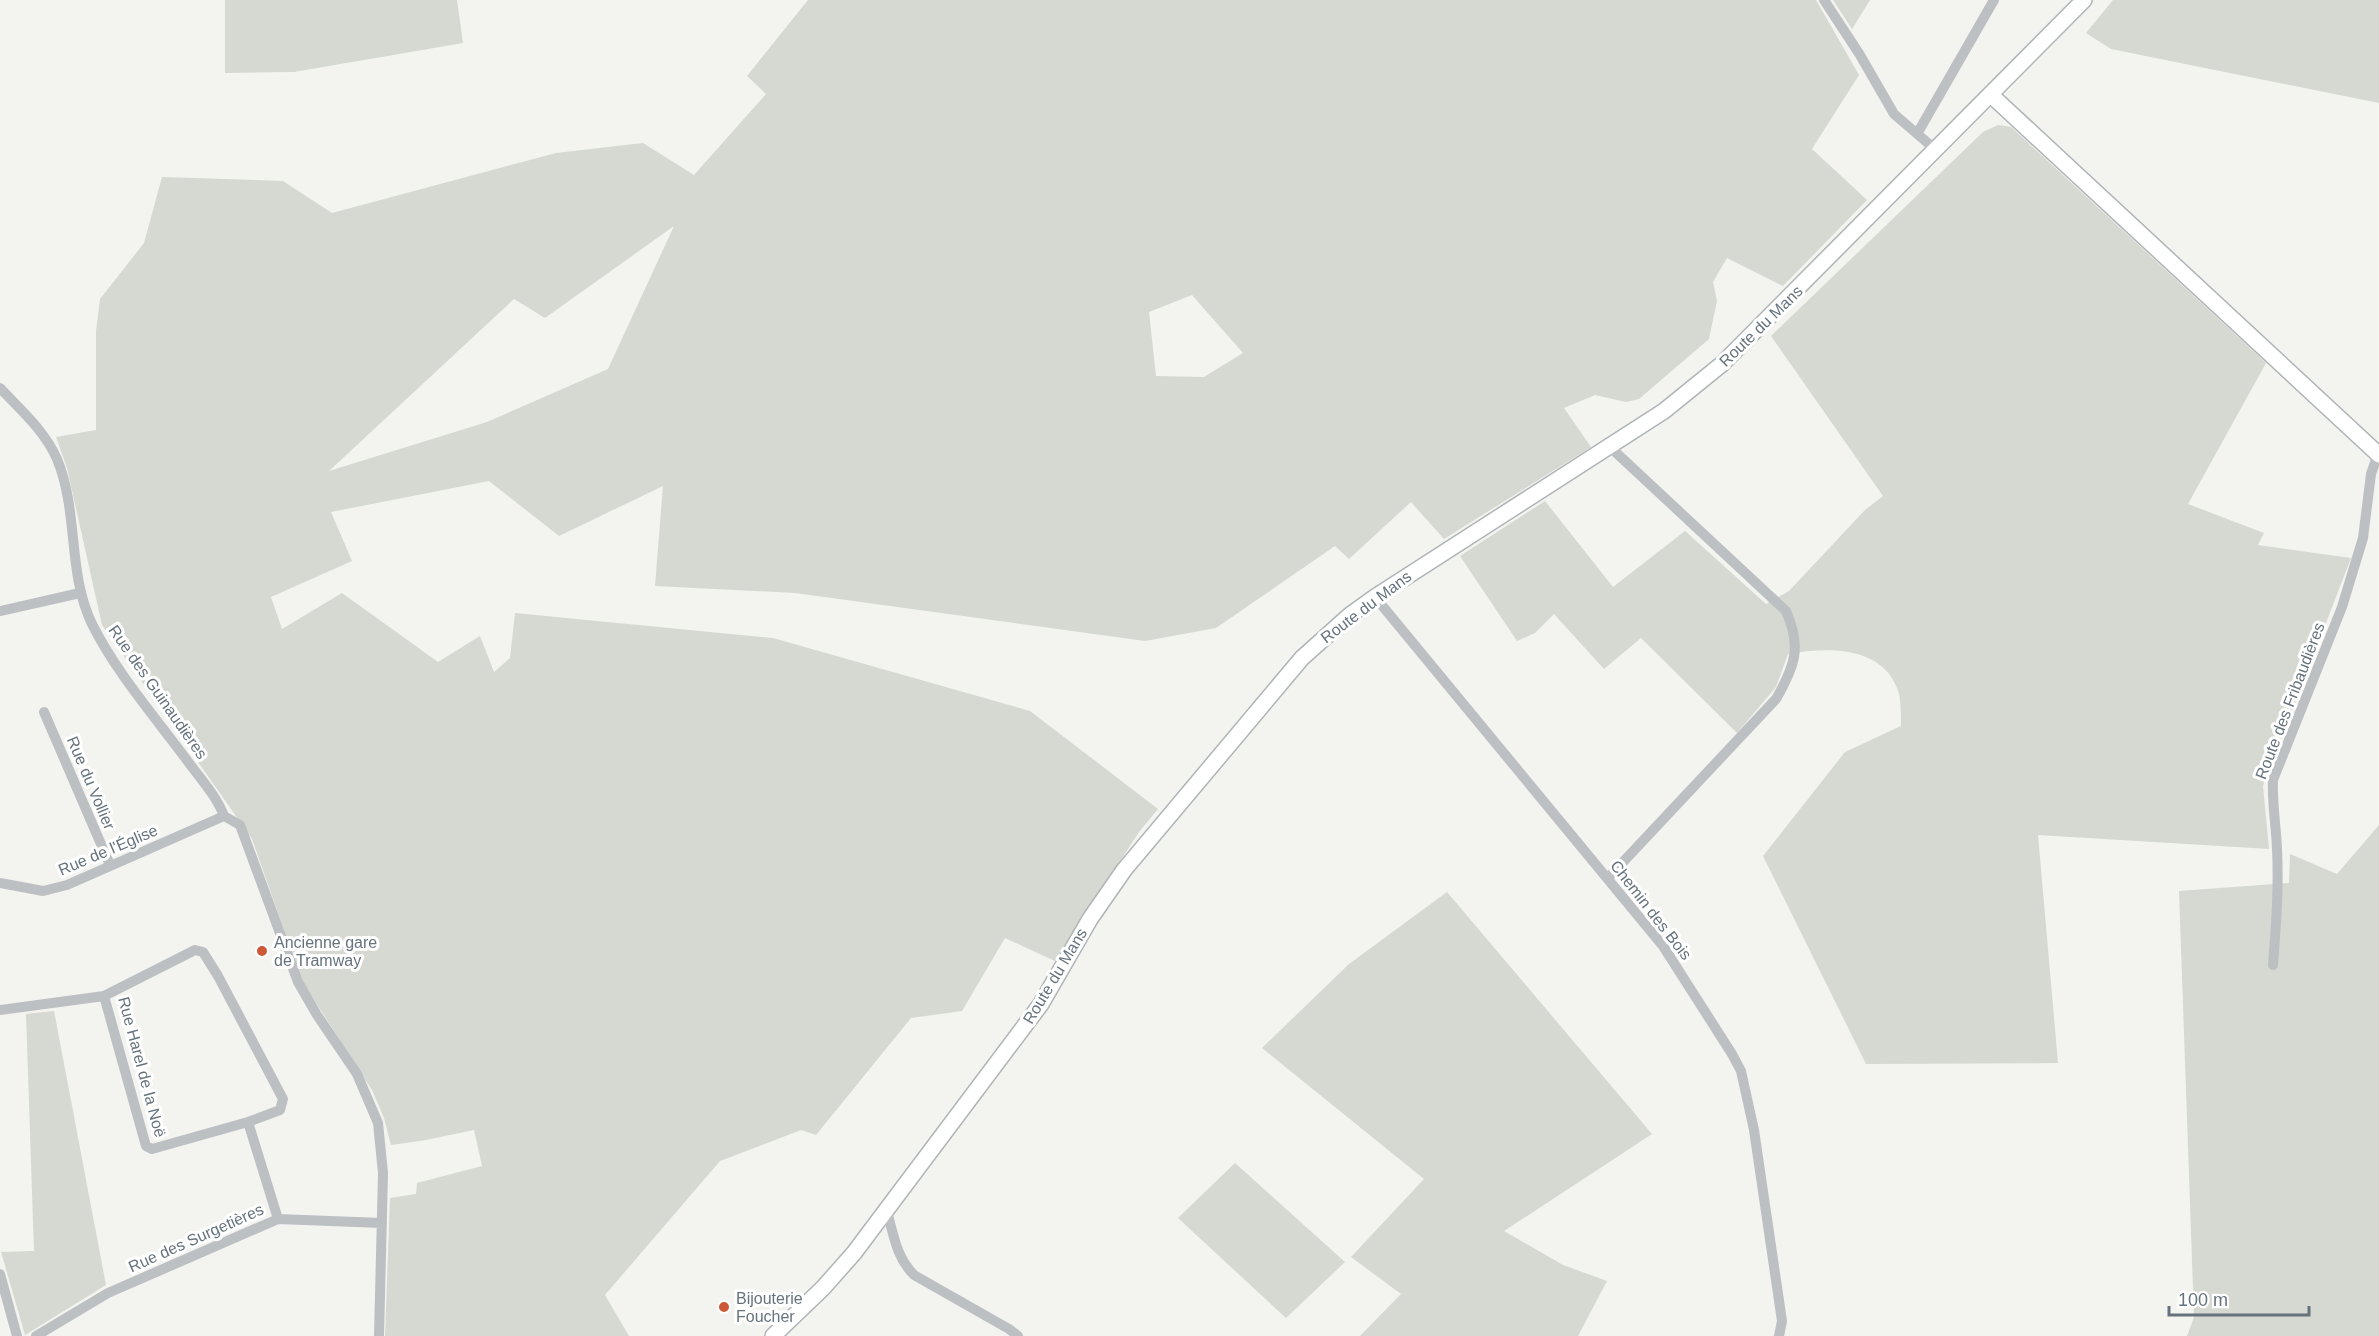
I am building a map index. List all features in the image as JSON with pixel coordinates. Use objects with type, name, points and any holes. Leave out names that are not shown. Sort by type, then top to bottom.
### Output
[{"type":"street","points":[[1824,0],[1860,55],[1894,114],[1936,150]]},
{"type":"street","points":[[1917,134],[1994,0]]},
{"type":"street","name":"Route du Mans","points":[[773,1336],[831,1279],[885,1212],[1041,1004],[1090,919],[1124,870],[1296,664],[1333,629],[1375,597],[1664,411],[1722,364],[2084,0]]},
{"type":"street","points":[[1991,94],[2378,454]]},
{"type":"street","name":"Rue des Guinaudières","points":[[0,388],[37,428],[57,459],[68,493],[80,593],[93,625],[108,652],[193,769],[224,816],[240,825],[298,982],[317,1016],[357,1074],[373,1107],[383,1153],[379,1336]]},
{"type":"street","points":[[1608,878],[1776,699],[1790,675],[1796,653],[1794,629],[1786,610],[1610,447]]},
{"type":"street","name":"Route des Fribaudières","points":[[2273,965],[2278,886],[2277,846],[2272,801],[2273,780],[2342,607],[2363,538],[2371,474],[2378,454]]},
{"type":"street","points":[[0,611],[80,593]]},
{"type":"street","name":"Chemin des Bois","points":[[1375,597],[1663,946],[1742,1071],[1754,1130],[1782,1321],[1779,1336]]},
{"type":"street","name":"Rue du Vollier","points":[[44,712],[110,866]]},
{"type":"street","name":"Rue de l'Église","points":[[0,883],[43,891],[67,885],[224,816]]},
{"type":"street","name":"Rue Harel de la Noë","points":[[195,950],[202,952],[218,976],[283,1099],[280,1110],[248,1122],[152,1149],[146,1146],[104,996],[195,950]]},
{"type":"street","points":[[0,1010],[104,996]]},
{"type":"street","points":[[248,1122],[278,1219]]},
{"type":"street","points":[[885,1212],[906,1268],[914,1275],[1018,1336]]},
{"type":"street","name":"Rue des Surgetières","points":[[36,1336],[108,1293],[278,1219],[382,1223]]},
{"type":"street","points":[[0,1274],[17,1336]]},
{"type":"shaded area","points":[[225,0],[457,0],[463,43],[294,72],[225,73]]},
{"type":"shaded area","points":[[808,0],[1816,0],[1859,75],[1812,149],[1867,200],[1783,286],[1727,258],[1713,282],[1717,301],[1709,339],[1639,399],[1626,402],[1595,395],[1564,408],[1591,447],[1444,539],[1411,502],[1349,559],[1335,546],[1216,628],[1145,641],[795,593],[655,586],[663,486],[559,536],[489,481],[331,512],[352,561],[271,597],[282,629],[342,593],[438,662],[480,636],[494,672],[510,658],[515,613],[773,638],[1030,711],[1158,809],[1139,832],[1055,961],[1005,938],[962,1011],[911,1018],[816,1135],[801,1130],[720,1161],[605,1295],[629,1336],[385,1336],[390,1198],[416,1194],[417,1183],[482,1166],[474,1130],[391,1145],[384,1118],[372,1090],[302,981],[252,839],[102,625],[67,468],[56,437],[96,430],[96,331],[100,299],[144,243],[162,177],[283,181],[332,213],[556,153],[643,143],[694,175],[766,94],[747,76]],"holes":[[[674,226],[608,369],[487,422],[329,471],[514,299],[545,318]],[[1192,295],[1243,353],[1204,377],[1156,376],[1149,312]]]},
{"type":"shaded area","points":[[1833,0],[1870,0],[1852,29]]},
{"type":"shaded area","points":[[2113,0],[2379,0],[2379,103],[2111,49],[2086,33]]},
{"type":"shaded area","points":[[1998,125],[2011,127],[2266,363],[2188,504],[2264,533],[2258,545],[2351,558],[2263,786],[2269,849],[2038,835],[2058,1063],[1866,1064],[1763,856],[1845,752],[1901,726],[1899,694],[1892,678],[1881,666],[1853,653],[1820,650],[1788,654],[1776,687],[1737,733],[1641,638],[1604,669],[1554,614],[1535,633],[1517,641],[1460,556],[1545,501],[1613,587],[1685,531],[1766,604],[1789,591],[1865,510],[1883,496],[1771,336],[1983,132]]},
{"type":"shaded area","points":[[2379,825],[2379,1336],[2187,1336],[2194,1317],[2179,891],[2289,883],[2290,854],[2337,874]]},
{"type":"shaded area","points":[[1447,892],[1652,1134],[1504,1231],[1563,1265],[1607,1281],[1578,1336],[1360,1336],[1401,1294],[1351,1257],[1424,1179],[1262,1048],[1349,964]]},
{"type":"shaded area","points":[[54,1011],[106,1285],[25,1335],[1,1252],[34,1251],[26,1014]]},
{"type":"shaded area","points":[[1235,1163],[1345,1262],[1286,1318],[1178,1218]]},
{"type":"place","name":"Ancienne gare de Tramway","points":[[262,951]]},
{"type":"place","name":"Bijouterie Foucher","points":[[724,1307]]}]
